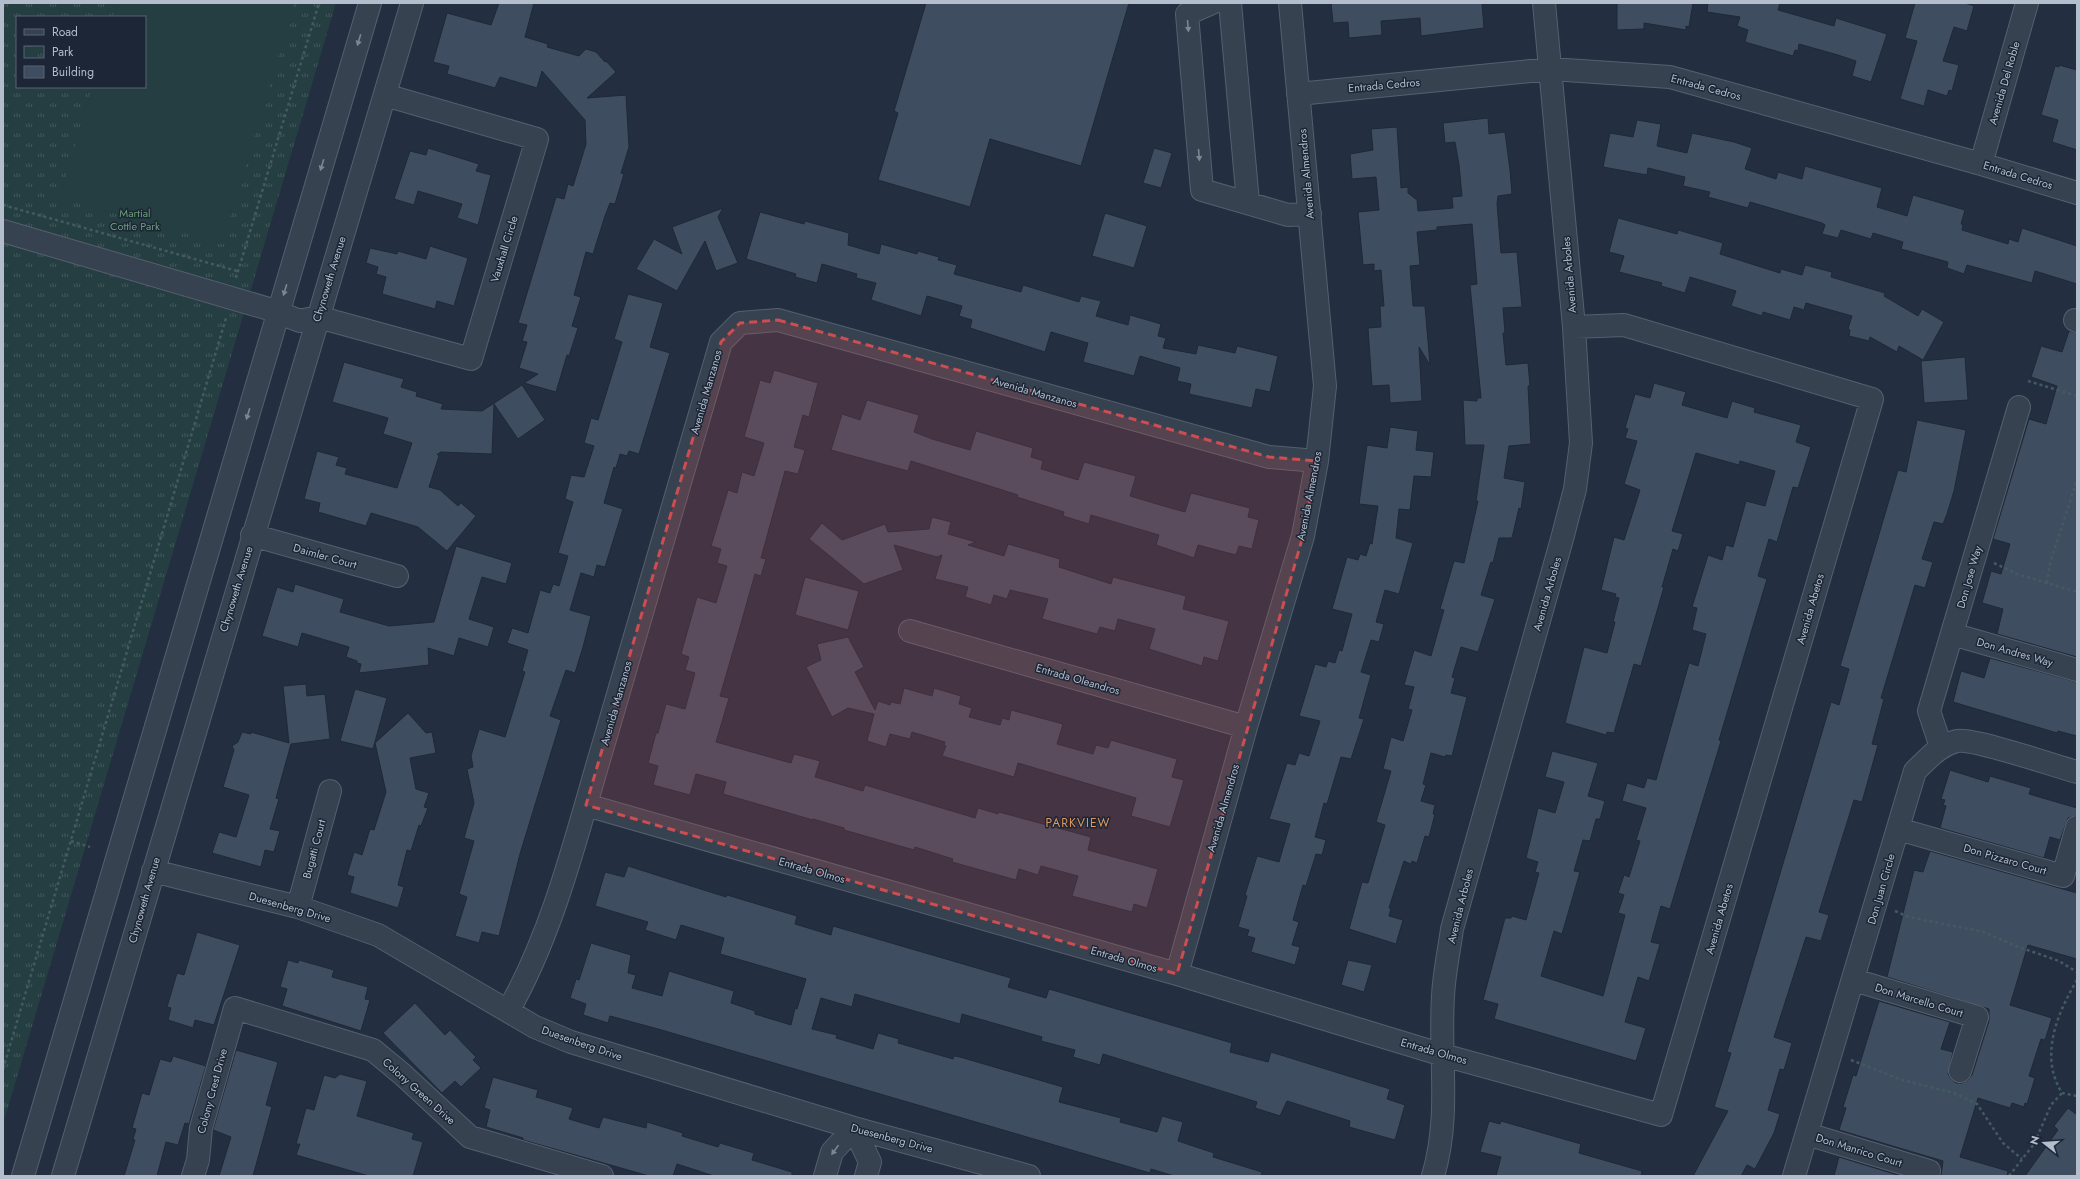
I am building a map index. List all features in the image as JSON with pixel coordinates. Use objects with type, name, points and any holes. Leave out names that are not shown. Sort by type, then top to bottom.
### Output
[{"type":"street","points":[[23,1176],[370,3]]},
{"type":"street","name":"Chynoweth Avenue","points":[[63,1176],[252,535],[412,3]]},
{"type":"street","points":[[1212,3],[1187,14],[1202,190],[1248,202],[1288,215],[1310,214]]},
{"type":"street","points":[[1230,3],[1248,202]]},
{"type":"street","name":"Avenida Almendros","points":[[1177,974],[1246,727],[1303,536],[1317,461],[1325,386],[1290,3]]},
{"type":"street","name":"Avenida Arboles","points":[[1433,1176],[1440,1151],[1444,1115],[1442,1084],[1443,996],[1452,929],[1575,489],[1581,443],[1574,327],[1544,3]]},
{"type":"street","name":"Avenida Del Roble","points":[[1981,164],[2026,3]]},
{"type":"street","name":"Entrada Cedros","points":[[1298,94],[1551,69],[1670,77],[1981,164],[2077,193]]},
{"type":"street","name":"Vauxhall Circle","points":[[318,317],[471,359],[478,336],[537,139],[385,95]]},
{"type":"street","points":[[3,231],[269,309],[278,314],[300,321],[318,317]]},
{"type":"street","name":"Avenida Manzanos","points":[[508,1011],[526,980],[543,942],[586,805],[721,342],[740,323],[778,320],[1270,457],[1317,461]]},
{"type":"street","name":"Avenida Abetos","points":[[1574,327],[1624,325],[1872,399],[1661,1115]]},
{"type":"street","name":"Don Jose Way","points":[[1941,747],[1929,711],[2019,407]]},
{"type":"street","name":"Daimler Court","points":[[252,535],[397,576]]},
{"type":"street","name":"Entrada Oleandros","points":[[910,631],[1246,727]]},
{"type":"street","name":"Don Andres Way","points":[[1952,634],[2077,670]]},
{"type":"street","name":"Don Juan Circle","points":[[1794,1176],[1854,980],[1915,771],[1941,747],[1959,741],[1978,744],[2077,772]]},
{"type":"street","name":"Bugatti Court","points":[[298,908],[330,791]]},
{"type":"street","name":"Entrada Olmos","points":[[586,805],[1177,974],[1443,1055],[1661,1115]]},
{"type":"street","name":"Don Pizzaro Court","points":[[1898,829],[2063,876],[2077,827]]},
{"type":"street","name":"Duesenberg Drive","points":[[153,871],[298,908],[378,935],[535,1027],[571,1042],[854,1128],[1029,1176]]},
{"type":"street","name":"Don Marcello Court","points":[[1854,980],[1976,1017],[1960,1071]]},
{"type":"street","name":"Colony Crest Drive","points":[[194,1176],[198,1160],[201,1128],[235,1008]]},
{"type":"street","name":"Colony Green Drive","points":[[235,1008],[373,1050],[402,1074],[470,1137],[602,1176]]},
{"type":"street","points":[[825,1176],[832,1152],[854,1128],[870,1162],[866,1176]]},
{"type":"street","name":"Don Manrico Court","points":[[1807,1134],[1929,1171],[1928,1176]]},
{"type":"path","points":[[3,1069],[232,299],[237,271],[319,3]]},
{"type":"path","points":[[3,206],[237,271]]},
{"type":"path","points":[[2028,381],[2077,396]]},
{"type":"path","points":[[2047,583],[2050,563],[2077,480]]},
{"type":"path","points":[[1975,557],[2017,574],[2077,592]]},
{"type":"path","points":[[71,841],[90,847]]},
{"type":"path","points":[[1877,902],[1909,917],[1984,932],[2016,946],[2059,961],[2077,972]]},
{"type":"path","points":[[2062,1093],[2056,1082],[2052,1056],[2053,1035],[2061,1008],[2077,980]]},
{"type":"path","points":[[1832,1053],[1902,1080],[1954,1093],[1977,1104],[2003,1143],[2022,1159]]},
{"type":"path","points":[[2062,1093],[2077,1096]]},
{"type":"path","points":[[2009,1176],[2034,1144],[2052,1105],[2062,1093]]},
{"type":"highlighted area","points":[[778,320],[1269,457],[1317,461],[1303,536],[1177,974],[586,805],[721,342],[740,323]]},
{"type":"green space","name":"Martial Cottle Park","points":[[3,3],[336,3],[3,1124]]},
{"type":"green space","points":[[117,3],[294,3],[222,244],[60,197],[92,88],[146,88],[146,16],[113,16]]},
{"type":"building","points":[[499,3],[534,3],[525,37],[548,44],[547,47],[579,56],[586,49],[596,52],[605,62],[606,61],[616,72],[587,98],[626,95],[629,147],[621,173],[624,174],[615,204],[610,203],[593,254],[586,252],[574,295],[581,297],[572,326],[578,328],[569,356],[567,355],[556,392],[524,383],[538,374],[519,368],[527,342],[522,341],[527,325],[518,323],[556,197],[564,199],[568,184],[573,186],[586,144],[585,120],[542,71],[537,88],[500,77],[495,88],[447,74],[449,66],[433,62],[447,13],[491,25]]},
{"type":"building","points":[[926,3],[1129,3],[1081,166],[990,139],[970,207],[878,180],[898,113],[894,111]]},
{"type":"building","points":[[1331,3],[1482,3],[1484,28],[1421,36],[1420,18],[1381,21],[1382,35],[1349,38],[1348,22],[1333,23]]},
{"type":"building","points":[[1617,3],[1693,3],[1689,27],[1686,26],[1686,30],[1644,23],[1644,29],[1617,30]]},
{"type":"building","points":[[1708,3],[1780,3],[1778,10],[1834,26],[1836,18],[1887,34],[1871,82],[1852,76],[1856,61],[1838,55],[1799,44],[1798,51],[1795,50],[1793,56],[1745,42],[1748,30],[1737,26],[1740,17],[1707,12]]},
{"type":"building","points":[[1915,3],[1965,3],[1974,6],[1967,31],[1954,27],[1943,61],[1959,65],[1952,91],[1949,90],[1947,96],[1928,90],[1924,106],[1900,99],[1917,41],[1905,38]]},
{"type":"building","points":[[2059,65],[2077,70],[2077,150],[2052,142],[2058,120],[2041,115],[2055,66],[2059,67]]},
{"type":"building","points":[[1488,118],[1489,134],[1505,132],[1512,194],[1498,196],[1497,204],[1501,253],[1517,252],[1522,307],[1503,308],[1505,333],[1503,333],[1506,365],[1528,363],[1531,444],[1509,446],[1504,478],[1525,482],[1521,509],[1519,508],[1512,538],[1499,538],[1493,563],[1491,562],[1481,595],[1495,599],[1478,652],[1461,647],[1452,677],[1455,678],[1451,693],[1467,697],[1452,756],[1446,755],[1445,757],[1431,753],[1423,784],[1426,785],[1421,801],[1435,805],[1433,814],[1435,814],[1429,837],[1425,836],[1417,863],[1412,861],[1411,864],[1404,861],[1389,908],[1391,908],[1389,916],[1403,920],[1396,944],[1349,929],[1362,882],[1368,883],[1385,825],[1376,822],[1391,771],[1383,769],[1391,737],[1403,741],[1412,710],[1408,709],[1414,687],[1404,685],[1414,650],[1431,656],[1444,610],[1440,609],[1454,561],[1464,563],[1478,501],[1476,501],[1484,445],[1465,445],[1463,400],[1477,401],[1477,398],[1481,398],[1470,285],[1477,284],[1472,224],[1437,227],[1437,230],[1417,232],[1420,265],[1410,266],[1413,306],[1425,306],[1430,365],[1419,347],[1422,401],[1390,403],[1389,385],[1372,386],[1368,328],[1381,327],[1380,306],[1384,306],[1381,270],[1374,271],[1374,264],[1363,265],[1358,212],[1379,210],[1376,177],[1352,179],[1350,154],[1373,150],[1371,129],[1397,127],[1401,188],[1408,187],[1408,193],[1417,200],[1418,211],[1453,208],[1452,197],[1462,196],[1459,165],[1455,142],[1445,143],[1443,123]]},
{"type":"building","points":[[1637,120],[1661,124],[1657,146],[1687,153],[1692,133],[1734,142],[1752,148],[1745,169],[1776,179],[1778,172],[1802,179],[1805,166],[1882,188],[1877,207],[1907,216],[1913,195],[1965,210],[1961,224],[1963,225],[1962,230],[2008,244],[2009,239],[2018,242],[2022,228],[2077,246],[2077,284],[2035,271],[2032,283],[1967,265],[1964,274],[1947,268],[1948,262],[1901,249],[1903,242],[1873,233],[1871,239],[1841,230],[1838,238],[1822,234],[1825,225],[1822,223],[1750,202],[1748,208],[1708,197],[1710,192],[1683,186],[1685,177],[1648,168],[1647,175],[1603,167],[1610,133],[1633,137]]},
{"type":"building","points":[[428,148],[479,164],[476,171],[491,175],[478,225],[457,218],[462,204],[418,191],[414,205],[394,199],[410,151],[426,155]]},
{"type":"building","points":[[1154,148],[1172,153],[1161,188],[1143,183]]},
{"type":"building","points":[[723,208],[718,217],[738,263],[716,271],[705,241],[677,291],[636,269],[654,239],[682,254],[672,227]]},
{"type":"building","points":[[760,212],[804,224],[805,221],[849,233],[848,245],[879,254],[881,244],[917,254],[918,251],[939,257],[938,260],[957,265],[954,274],[1021,292],[1023,285],[1079,302],[1081,296],[1101,301],[1096,316],[1128,325],[1130,315],[1161,324],[1158,336],[1166,338],[1163,348],[1196,354],[1198,345],[1235,353],[1237,346],[1278,356],[1270,392],[1256,389],[1252,408],[1189,394],[1191,384],[1177,381],[1180,368],[1140,356],[1134,376],[1083,362],[1088,343],[1051,332],[1045,352],[970,328],[972,320],[959,316],[962,306],[927,296],[921,316],[871,300],[876,283],[856,278],[857,274],[822,264],[817,283],[795,277],[796,274],[746,259]]},
{"type":"building","points":[[1105,213],[1147,226],[1134,268],[1092,256]]},
{"type":"building","points":[[1618,218],[1677,234],[1678,230],[1723,243],[1720,254],[1780,273],[1781,269],[1802,275],[1805,265],[1832,272],[1831,277],[1885,293],[1884,296],[1918,316],[1922,309],[1944,322],[1923,360],[1899,346],[1897,352],[1870,337],[1869,341],[1849,336],[1850,330],[1848,329],[1852,316],[1806,303],[1804,310],[1794,307],[1790,320],[1763,312],[1762,316],[1731,306],[1736,291],[1690,277],[1685,293],[1661,286],[1662,283],[1619,272],[1624,256],[1609,252]]},
{"type":"building","points":[[430,246],[468,258],[454,306],[437,301],[435,309],[382,294],[386,277],[376,274],[378,267],[366,263],[370,248],[397,254],[398,251],[426,259]]},
{"type":"building","points":[[628,294],[663,303],[650,347],[670,353],[639,454],[629,451],[627,456],[620,454],[616,468],[614,467],[604,503],[623,509],[605,567],[597,565],[594,577],[581,573],[570,610],[591,616],[583,647],[575,673],[566,670],[550,716],[561,720],[520,854],[499,936],[482,932],[479,943],[455,936],[467,897],[459,894],[474,841],[464,838],[474,803],[467,769],[473,767],[471,756],[479,729],[505,737],[525,672],[522,671],[528,650],[507,643],[512,628],[528,633],[540,590],[550,593],[553,584],[559,586],[568,556],[558,553],[573,502],[565,499],[571,475],[584,477],[594,446],[584,443],[591,418],[598,420],[622,342],[614,339]]},
{"type":"building","points":[[2069,331],[2077,333],[2077,657],[1997,634],[2003,609],[1982,603],[1991,571],[2001,574],[2010,544],[1993,539],[2029,419],[2046,424],[2057,386],[2031,377],[2041,346],[2062,352]]},
{"type":"building","points":[[1965,357],[1968,400],[1924,403],[1921,361]]},
{"type":"building","points":[[344,362],[404,379],[401,387],[417,392],[416,396],[443,404],[441,409],[482,411],[522,385],[545,420],[518,439],[494,404],[492,454],[440,452],[437,454],[439,456],[429,487],[440,490],[458,506],[461,503],[476,516],[447,551],[418,527],[371,513],[366,526],[318,512],[320,503],[304,499],[317,451],[339,457],[336,465],[347,468],[345,474],[397,488],[412,443],[383,434],[388,418],[332,402]]},
{"type":"building","points":[[774,370],[818,383],[809,417],[803,415],[794,447],[805,450],[798,474],[785,471],[761,558],[766,559],[761,576],[755,574],[720,696],[729,698],[716,742],[791,763],[794,754],[820,761],[815,777],[863,791],[865,785],[975,818],[978,808],[998,814],[999,812],[1091,837],[1088,850],[1158,869],[1147,908],[1134,904],[1132,912],[1072,896],[1078,876],[1041,866],[1038,875],[1019,869],[1016,880],[952,862],[953,859],[915,847],[914,850],[844,830],[844,828],[723,794],[726,782],[696,774],[690,795],[653,785],[658,766],[648,763],[656,733],[658,733],[666,704],[685,709],[695,673],[685,670],[689,657],[681,654],[697,597],[716,603],[727,566],[717,563],[721,549],[711,546],[728,490],[737,493],[742,472],[754,476],[764,443],[744,437],[760,380],[770,383]]},
{"type":"building","points":[[1654,383],[1686,392],[1682,405],[1727,418],[1732,401],[1755,408],[1754,412],[1801,425],[1796,442],[1811,447],[1798,488],[1793,487],[1777,542],[1769,539],[1758,576],[1767,579],[1719,740],[1721,741],[1670,909],[1661,906],[1651,942],[1660,944],[1649,981],[1638,977],[1625,1022],[1646,1028],[1636,1061],[1494,1019],[1498,1004],[1483,1000],[1505,918],[1511,918],[1512,916],[1526,920],[1539,873],[1535,872],[1538,862],[1526,858],[1538,808],[1555,813],[1564,782],[1545,777],[1552,751],[1598,763],[1588,796],[1605,801],[1600,819],[1596,819],[1590,841],[1583,840],[1574,871],[1580,872],[1562,934],[1554,931],[1541,976],[1603,996],[1625,915],[1618,913],[1624,895],[1618,893],[1624,875],[1629,877],[1640,841],[1636,840],[1646,808],[1622,801],[1627,783],[1644,788],[1647,778],[1656,780],[1689,663],[1698,666],[1706,634],[1692,630],[1697,608],[1692,607],[1708,555],[1722,560],[1726,545],[1733,547],[1746,501],[1765,506],[1775,471],[1740,461],[1739,465],[1696,453],[1672,531],[1683,534],[1678,551],[1673,549],[1662,587],[1664,587],[1641,666],[1634,664],[1614,733],[1607,732],[1606,735],[1565,723],[1584,647],[1607,653],[1615,622],[1613,622],[1619,598],[1615,597],[1616,594],[1601,590],[1614,537],[1624,540],[1640,490],[1624,484],[1637,441],[1625,438],[1628,429],[1625,428],[1635,394],[1650,398]]},
{"type":"building","points":[[867,400],[919,415],[914,432],[970,450],[976,431],[1033,448],[1031,457],[1043,461],[1041,469],[1078,480],[1084,462],[1136,476],[1130,496],[1167,507],[1185,512],[1191,493],[1250,508],[1248,517],[1259,520],[1252,549],[1239,546],[1236,555],[1198,545],[1194,558],[1156,545],[1159,535],[1091,515],[1089,524],[1063,516],[1064,512],[1017,497],[1018,495],[911,461],[908,471],[831,450],[842,414],[860,420]]},
{"type":"building","points":[[1917,420],[1966,430],[1954,491],[1943,524],[1934,522],[1922,559],[1933,562],[1925,588],[1915,585],[1881,698],[1884,699],[1872,744],[1878,745],[1862,802],[1854,800],[1819,912],[1829,915],[1821,941],[1806,937],[1774,1037],[1792,1043],[1784,1070],[1780,1069],[1768,1110],[1780,1114],[1774,1133],[1755,1169],[1747,1165],[1741,1176],[1693,1176],[1728,1111],[1714,1107],[1731,1053],[1727,1052],[1831,702],[1839,705],[1849,669],[1840,666],[1898,470],[1906,472]]},
{"type":"building","points":[[1390,427],[1418,431],[1416,450],[1434,452],[1431,477],[1414,476],[1410,510],[1399,509],[1396,538],[1413,543],[1399,594],[1385,590],[1376,622],[1384,624],[1379,642],[1371,640],[1361,672],[1371,675],[1359,718],[1364,719],[1351,759],[1341,757],[1327,804],[1324,803],[1315,837],[1326,840],[1322,855],[1316,854],[1306,886],[1303,885],[1293,920],[1299,922],[1292,945],[1300,947],[1295,965],[1251,952],[1255,938],[1247,936],[1249,930],[1238,927],[1247,896],[1245,895],[1257,856],[1279,862],[1290,824],[1269,819],[1287,763],[1295,765],[1299,753],[1309,756],[1320,721],[1299,716],[1315,664],[1326,667],[1328,661],[1335,663],[1339,650],[1342,651],[1352,614],[1332,609],[1347,557],[1358,560],[1360,554],[1366,556],[1370,543],[1372,544],[1378,506],[1359,504],[1367,445],[1387,448]]},
{"type":"building","points":[[932,517],[951,522],[948,534],[976,542],[968,545],[1004,556],[1008,544],[1060,559],[1059,567],[1111,584],[1113,577],[1186,596],[1183,609],[1229,621],[1218,661],[1204,657],[1202,666],[1149,649],[1155,629],[1118,619],[1115,631],[1100,627],[1097,634],[1042,619],[1048,599],[1010,590],[1007,599],[994,595],[991,605],[965,597],[968,587],[935,579],[942,555],[937,557],[894,545],[903,570],[864,584],[809,539],[822,523],[842,540],[885,524],[888,532],[929,529]]},
{"type":"building","points":[[456,546],[512,563],[506,584],[482,577],[469,619],[494,627],[488,647],[459,638],[454,656],[428,648],[429,665],[359,673],[361,664],[346,657],[349,647],[302,633],[298,647],[262,636],[277,587],[293,592],[295,584],[344,599],[340,612],[389,626],[434,622]]},
{"type":"building","points":[[805,577],[859,591],[848,630],[795,615]]},
{"type":"building","points":[[848,637],[864,667],[855,672],[875,710],[878,701],[890,705],[891,702],[900,704],[904,688],[932,696],[934,688],[961,696],[959,704],[972,708],[969,717],[1000,725],[1002,718],[1009,720],[1011,710],[1063,724],[1057,744],[1093,754],[1096,745],[1108,748],[1111,740],[1177,759],[1172,777],[1184,780],[1170,827],[1131,816],[1136,798],[1018,763],[1014,777],[942,756],[946,746],[944,745],[945,742],[912,732],[910,739],[890,734],[886,747],[867,741],[874,714],[848,708],[832,717],[806,667],[821,660],[817,644]]},
{"type":"building","points":[[1990,658],[2077,682],[2077,736],[2058,731],[2057,733],[1953,702],[1961,671],[1984,678]]},
{"type":"building","points":[[306,684],[307,696],[325,694],[330,739],[291,744],[276,798],[279,799],[270,829],[280,831],[274,852],[265,850],[261,867],[212,853],[219,832],[236,837],[249,795],[223,787],[234,750],[232,746],[238,742],[242,732],[251,734],[251,732],[289,743],[283,686]]},
{"type":"building","points":[[355,689],[387,698],[373,749],[340,741]]},
{"type":"building","points":[[408,713],[426,733],[432,732],[436,753],[410,758],[416,789],[429,793],[424,807],[428,808],[421,826],[419,825],[411,851],[407,850],[398,885],[404,887],[398,908],[350,893],[354,877],[347,875],[354,852],[362,855],[370,829],[374,830],[386,792],[375,743]]},
{"type":"building","points":[[1950,770],[1988,782],[1990,776],[2031,788],[2029,794],[2077,808],[2077,815],[2068,818],[2060,840],[2050,837],[2044,858],[1940,828],[1946,806],[1943,805],[1945,800],[1941,799]]},
{"type":"building","points":[[1930,851],[2077,893],[2077,959],[2028,945],[2010,1005],[2052,1018],[2045,1040],[2041,1039],[2029,1076],[2035,1078],[2027,1104],[2025,1103],[2024,1107],[2012,1103],[2010,1108],[1978,1098],[1960,1157],[2008,1171],[2007,1176],[1941,1176],[1943,1161],[1839,1130],[1846,1108],[1843,1107],[1853,1075],[1856,1076],[1879,1001],[1950,1022],[1941,1049],[1953,1052],[1948,1074],[1956,1083],[1962,1083],[1968,1080],[1972,1075],[1989,1021],[1989,1009],[1887,977],[1914,870],[1923,872]]},
{"type":"building","points":[[628,866],[726,897],[727,895],[797,916],[795,924],[831,935],[833,926],[1011,978],[1008,987],[1046,998],[1049,989],[1232,1043],[1230,1052],[1268,1062],[1271,1052],[1390,1089],[1387,1099],[1405,1105],[1395,1140],[1349,1127],[1350,1121],[1287,1101],[1280,1116],[1255,1108],[1257,1102],[1103,1054],[1100,1065],[1073,1057],[1075,1050],[1041,1041],[1042,1037],[962,1014],[960,1024],[855,994],[852,1007],[821,998],[812,1029],[837,1035],[836,1038],[873,1049],[878,1033],[899,1039],[898,1043],[953,1059],[954,1056],[960,1057],[1063,1087],[1059,1102],[1121,1118],[1120,1122],[1157,1132],[1162,1116],[1183,1122],[1178,1141],[1214,1153],[1213,1157],[1262,1172],[1261,1176],[1174,1176],[1151,1169],[1150,1173],[658,1029],[610,1016],[608,1023],[583,1015],[586,1004],[570,998],[576,979],[579,980],[591,943],[631,955],[628,973],[636,975],[632,988],[662,996],[669,971],[734,991],[731,1003],[755,1011],[755,1014],[791,1025],[795,1008],[797,1009],[806,979],[720,954],[724,938],[681,925],[676,940],[645,930],[648,922],[595,906],[605,872],[624,877]]},
{"type":"building","points":[[197,932],[240,945],[214,1025],[195,1020],[193,1028],[168,1020],[171,1008],[167,1007],[177,973],[184,975]]},
{"type":"building","points":[[288,960],[298,963],[299,960],[334,970],[332,977],[368,987],[365,999],[370,1000],[361,1031],[282,1006],[287,989],[280,987]]},
{"type":"building","points":[[1348,960],[1372,965],[1364,992],[1341,985]]},
{"type":"building","points":[[415,1003],[445,1035],[450,1030],[476,1057],[473,1060],[481,1068],[461,1087],[455,1081],[442,1093],[383,1033]]},
{"type":"building","points":[[236,1050],[278,1062],[266,1105],[272,1107],[253,1176],[219,1176],[231,1137],[213,1130]]},
{"type":"building","points":[[173,1056],[206,1066],[189,1124],[185,1123],[178,1145],[166,1142],[157,1176],[124,1176],[135,1140],[133,1139],[136,1129],[132,1128],[142,1093],[149,1095],[160,1059],[171,1062]]},
{"type":"building","points":[[340,1074],[367,1081],[357,1116],[414,1133],[412,1139],[423,1142],[413,1176],[369,1176],[296,1155],[300,1144],[296,1144],[306,1108],[314,1110],[324,1075],[335,1078]]},
{"type":"building","points":[[493,1077],[538,1090],[536,1097],[573,1108],[569,1119],[599,1128],[603,1117],[646,1128],[647,1122],[683,1133],[682,1136],[718,1147],[720,1143],[754,1153],[752,1160],[792,1172],[792,1176],[714,1176],[677,1164],[673,1176],[649,1176],[523,1140],[523,1138],[486,1127],[490,1110],[484,1108]]},
{"type":"building","points":[[2068,1108],[2077,1115],[2077,1176],[2025,1176],[2058,1130],[2054,1126]]},
{"type":"building","points":[[1489,1121],[1500,1124],[1501,1121],[1581,1144],[1579,1153],[1642,1171],[1641,1176],[1496,1176],[1501,1157],[1480,1152]]},
{"type":"building","points":[[1839,1157],[1901,1176],[1834,1176]]},
{"type":"district","name":"PARKVIEW","points":[[1078,823]]}]
